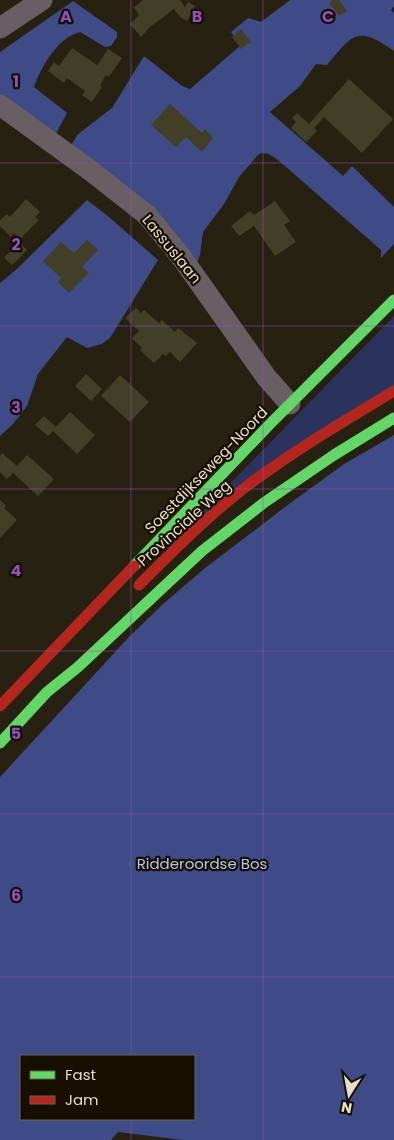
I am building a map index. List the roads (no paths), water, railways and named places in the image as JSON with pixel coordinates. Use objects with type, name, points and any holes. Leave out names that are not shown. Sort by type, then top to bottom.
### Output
[{"type":"main road","name":"Soestdijkseweg-Noord","points":[[0,706],[290,404],[394,300]]},
{"type":"main road","name":"Provinciale Weg","points":[[132,592],[194,530],[244,489],[322,434],[394,391]]},
{"type":"main road","points":[[0,743],[47,692],[78,667],[210,545],[273,496],[334,454],[394,418]]},
{"type":"main road","points":[[47,692],[70,658]]},
{"type":"street","points":[[0,28],[42,0]]},
{"type":"street","name":"Lassuslaan","points":[[0,105],[91,171],[147,215],[182,258],[267,378],[290,404]]},
{"type":"park label","name":"Ridderoordse Bos","points":[[202,863]]}]
